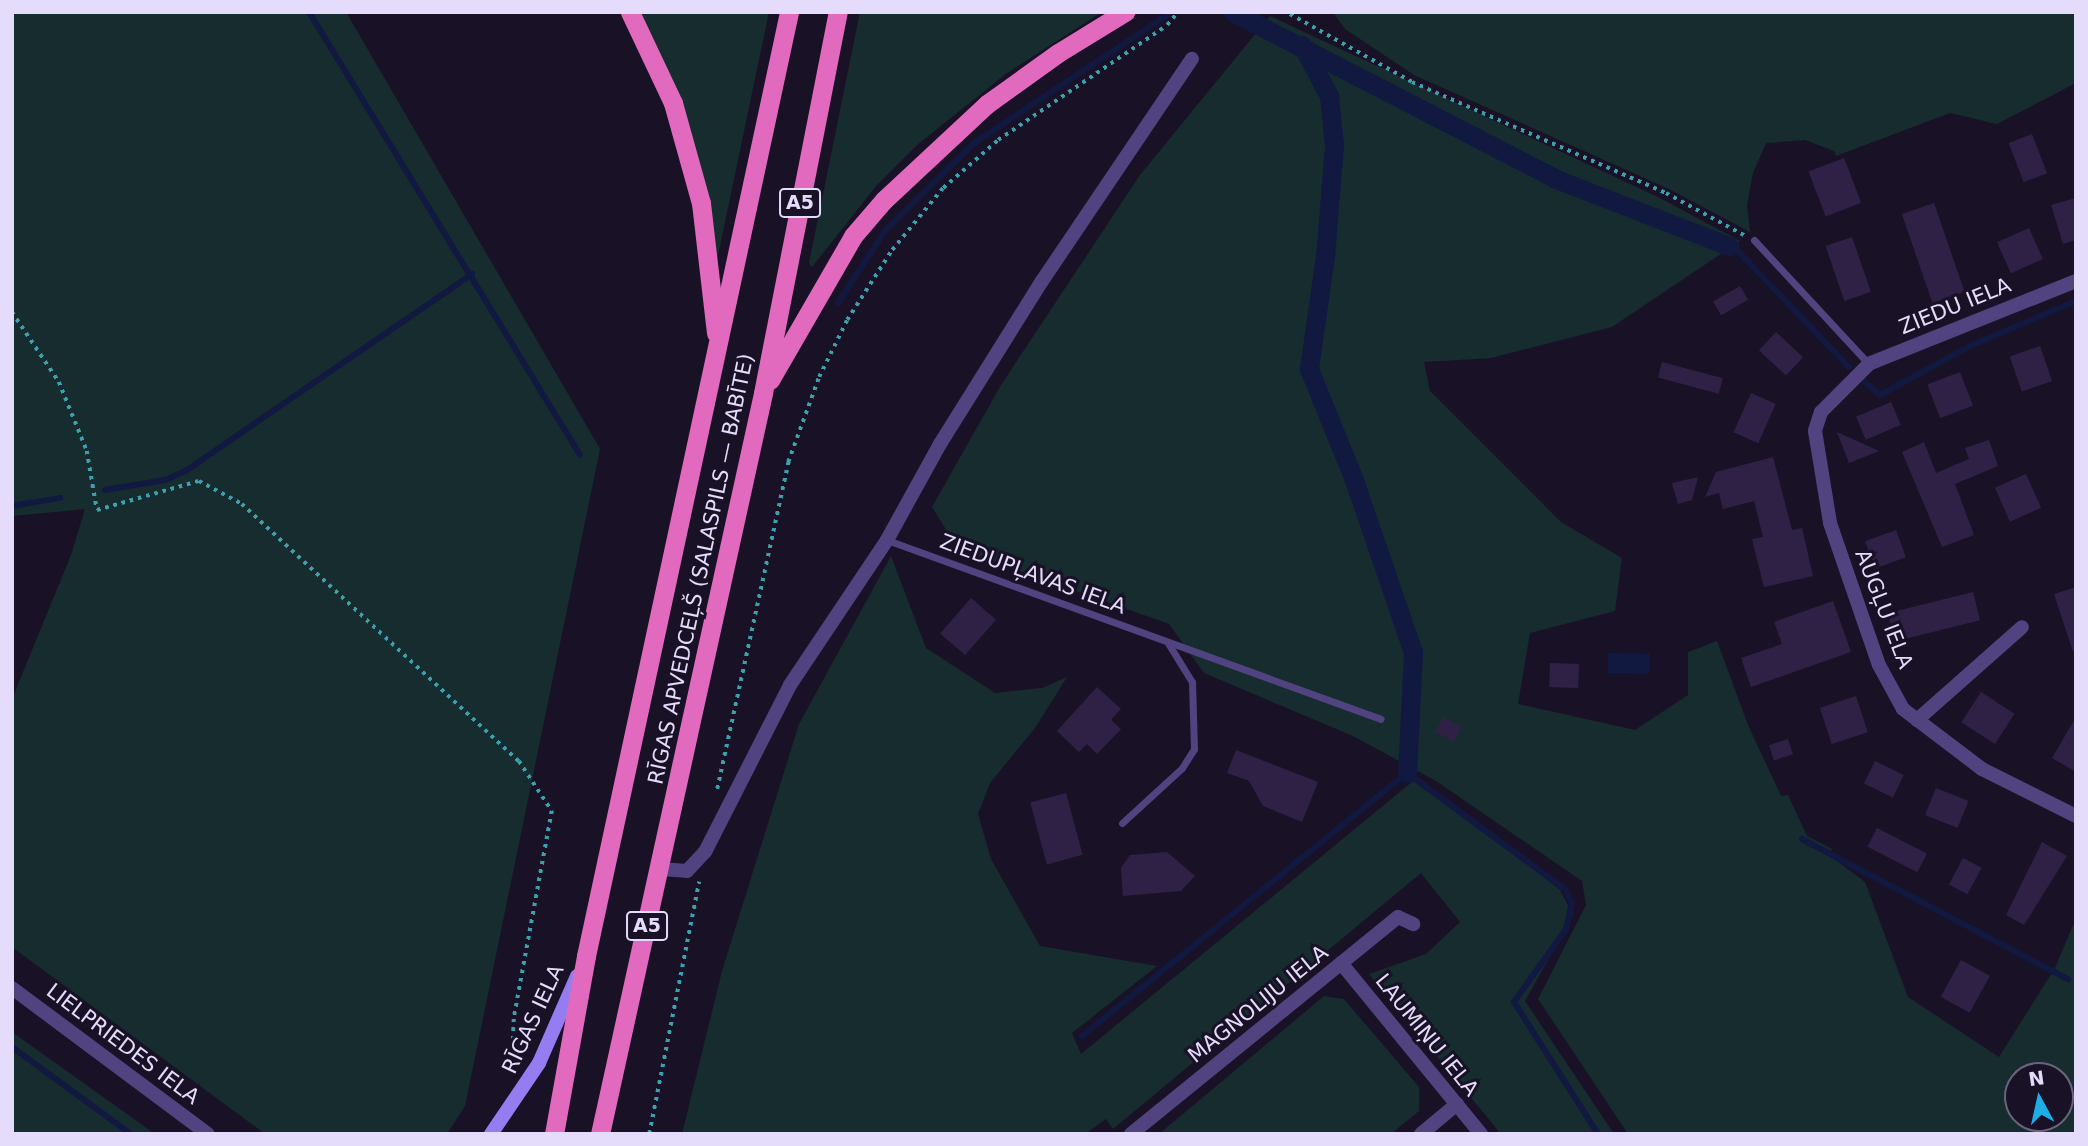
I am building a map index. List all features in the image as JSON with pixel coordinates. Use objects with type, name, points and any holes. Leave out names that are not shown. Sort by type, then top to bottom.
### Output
[{"type":"highway","points":[[630,12],[673,103],[701,203],[719,351]]},
{"type":"highway","name":"RĪGAS APVEDCEĻŠ (SALASPILS — BABĪTE)","points":[[554,1134],[586,956],[719,351],[789,12]]},
{"type":"highway","name":"RĪGAS APVEDCEĻŠ (SALASPILS — BABĪTE)","points":[[600,1134],[763,393],[838,12]]},
{"type":"highway","points":[[763,393],[853,236],[884,200],[987,104],[1058,52],[1125,12]]},
{"type":"main road","name":"RĪGAS IELA","points":[[491,1134],[539,1063],[586,956]]},
{"type":"street","points":[[660,869],[687,871],[705,852],[790,685],[887,540],[940,444],[1042,281],[1192,59]]},
{"type":"street","name":"ZIEDU IELA","points":[[1854,376],[1869,364],[2076,281]]},
{"type":"street","name":"AUGĻU IELA","points":[[1854,376],[1821,412],[1815,431],[1816,454],[1830,523],[1879,665],[1903,709],[1917,720],[1982,769],[2076,816]]},
{"type":"street","points":[[1917,720],[2022,627]]},
{"type":"street","name":"MAGNOLIJU IELA","points":[[1131,1134],[1398,917],[1413,924]]},
{"type":"street","name":"LAUMIŅU IELA","points":[[1341,964],[1481,1134]]},
{"type":"street","name":"LIELPRIEDES IELA","points":[[12,988],[208,1134]]},
{"type":"street","points":[[1421,1134],[1457,1104]]},
{"type":"lane","points":[[1754,240],[1869,364]]},
{"type":"lane","name":"ZIEDUPĻAVAS IELA","points":[[887,540],[1381,719]]},
{"type":"lane","points":[[1122,823],[1182,768],[1194,749],[1192,682],[1168,642]]},
{"type":"path","points":[[715,799],[788,461],[819,377],[847,320],[892,250],[943,188],[998,140],[1167,26],[1178,12]]},
{"type":"path","points":[[1290,14],[1412,82],[1666,193],[1754,240]]},
{"type":"path","points":[[12,312],[59,382],[88,450],[97,510],[199,481],[242,504],[519,761],[552,811],[514,1019],[510,1109]]},
{"type":"path","points":[[649,1134],[705,852]]},
{"type":"green space","points":[[12,12],[346,12],[600,449],[465,1106],[447,1134],[265,1134],[12,947],[12,699],[71,555],[85,509],[12,516]]},
{"type":"green space","points":[[637,12],[769,12],[716,265]]},
{"type":"green space","points":[[860,12],[1102,12],[1007,73],[917,145],[877,185],[812,267],[809,263]]},
{"type":"green space","points":[[1333,12],[2076,12],[2076,83],[1997,124],[1950,113],[1836,156],[1834,151],[1805,140],[1766,143],[1753,173],[1747,205],[1750,232],[1669,189],[1414,75],[1345,29]]},
{"type":"green space","points":[[1270,16],[1658,197],[1740,241],[1612,327],[1491,358],[1424,362],[1430,391],[1561,522],[1622,558],[1615,611],[1530,633],[1518,704],[1635,730],[1688,695],[1688,652],[1717,641],[1748,725],[1781,796],[1788,795],[1807,836],[1832,849],[1829,855],[1865,882],[1908,997],[1999,1057],[2055,968],[2076,918],[2076,1134],[1628,1134],[1538,999],[1586,905],[1582,881],[1436,781],[1353,736],[1204,673],[1169,624],[958,549],[932,507],[1001,385],[1140,175]]},
{"type":"green space","points":[[891,556],[926,648],[995,693],[1042,688],[1067,677],[1035,728],[990,783],[978,814],[991,859],[1040,946],[1157,966],[1072,1033],[1081,1054],[1418,777],[1560,890],[1573,915],[1525,1001],[1614,1134],[1501,1134],[1369,974],[1426,954],[1460,922],[1421,873],[1113,1129],[1106,1119],[1085,1134],[682,1134],[722,971],[799,724]]},
{"type":"green space","points":[[1324,996],[1344,999],[1419,1087],[1419,1111],[1391,1134],[1159,1134]]},
{"type":"green space","points":[[12,1032],[155,1134],[12,1134]]},
{"type":"water","points":[[1608,653],[1650,654],[1650,674],[1608,673]]},
{"type":"building","points":[[2032,134],[2047,173],[2024,182],[2009,143]]},
{"type":"building","points":[[1844,158],[1861,203],[1826,216],[1809,172]]},
{"type":"building","points":[[2076,198],[2076,240],[2063,244],[2051,205]]},
{"type":"building","points":[[1934,203],[1965,292],[1932,303],[1902,214]]},
{"type":"building","points":[[2029,228],[2043,259],[2011,273],[1997,242]]},
{"type":"building","points":[[1852,237],[1871,292],[1844,301],[1826,246]]},
{"type":"building","points":[[1740,286],[1748,300],[1721,315],[1713,302]]},
{"type":"building","points":[[1776,332],[1803,357],[1786,376],[1759,350]]},
{"type":"building","points":[[2040,346],[2052,381],[2022,391],[2010,356]]},
{"type":"building","points":[[1662,362],[1723,378],[1719,394],[1658,377]]},
{"type":"building","points":[[1960,372],[1973,406],[1940,418],[1927,385]]},
{"type":"building","points":[[1751,393],[1776,404],[1758,443],[1734,432]]},
{"type":"building","points":[[1891,402],[1901,425],[1866,440],[1856,417]]},
{"type":"building","points":[[1837,432],[1879,451],[1849,463]]},
{"type":"building","points":[[1989,440],[1998,466],[1955,484],[1974,535],[1942,547],[1902,452],[1924,442],[1936,473],[1969,459],[1965,448]]},
{"type":"building","points":[[1773,457],[1792,530],[1802,528],[1813,576],[1764,587],[1752,539],[1763,537],[1754,501],[1723,509],[1719,493],[1705,497],[1716,472]]},
{"type":"building","points":[[2026,474],[2041,508],[2010,522],[1995,488]]},
{"type":"building","points":[[1698,477],[1692,500],[1678,504],[1672,483]]},
{"type":"building","points":[[1896,530],[1906,557],[1875,569],[1865,541]]},
{"type":"building","points":[[2076,587],[2076,651],[2073,652],[2054,594]]},
{"type":"building","points":[[1973,592],[1980,620],[1895,641],[1888,613]]},
{"type":"building","points":[[971,598],[996,620],[965,655],[940,633]]},
{"type":"building","points":[[1833,601],[1851,652],[1751,687],[1741,658],[1782,644],[1774,622]]},
{"type":"building","points":[[1550,663],[1579,664],[1578,688],[1549,687]]},
{"type":"building","points":[[1097,687],[1121,709],[1111,720],[1121,729],[1097,754],[1087,744],[1079,752],[1057,731]]},
{"type":"building","points":[[1981,692],[2015,714],[1995,744],[1961,722]]},
{"type":"building","points":[[1856,696],[1868,732],[1832,744],[1820,708]]},
{"type":"building","points":[[1443,717],[1462,727],[1454,742],[1435,732]]},
{"type":"building","points":[[2076,717],[2076,772],[2052,758]]},
{"type":"building","points":[[1788,739],[1793,754],[1774,760],[1769,745]]},
{"type":"building","points":[[1236,750],[1318,782],[1302,822],[1263,806],[1249,781],[1227,773]]},
{"type":"building","points":[[1875,761],[1904,775],[1893,797],[1864,783]]},
{"type":"building","points":[[1936,788],[1968,801],[1958,828],[1925,815]]},
{"type":"building","points":[[1066,793],[1083,855],[1047,864],[1030,803]]},
{"type":"building","points":[[1877,828],[1927,853],[1917,872],[1867,847]]},
{"type":"building","points":[[2042,842],[2067,856],[2024,925],[2006,915]]},
{"type":"building","points":[[1167,852],[1195,876],[1181,891],[1123,896],[1121,868],[1130,855]]},
{"type":"building","points":[[1963,858],[1982,868],[1967,894],[1949,884]]},
{"type":"building","points":[[1961,960],[1990,976],[1970,1013],[1941,997]]},
{"type":"waterway","points":[[309,12],[580,455]]},
{"type":"waterway","points":[[1233,12],[1556,179],[1729,246]]},
{"type":"waterway","points":[[838,303],[885,231],[973,144],[1169,14]]},
{"type":"waterway","points":[[1302,45],[1329,96],[1334,145],[1325,256],[1309,369],[1354,480],[1413,652],[1407,773]]},
{"type":"waterway","points":[[1729,246],[1737,250],[1849,367]]},
{"type":"waterway","points":[[105,490],[165,480],[187,470],[472,274]]},
{"type":"waterway","points":[[1862,379],[1880,395],[1968,347],[2076,301]]},
{"type":"waterway","points":[[12,506],[60,498]]},
{"type":"waterway","points":[[1082,1036],[1407,773],[1565,889],[1572,903],[1566,929],[1514,1002],[1598,1134]]},
{"type":"waterway","points":[[1802,839],[2068,979]]},
{"type":"waterway","points":[[12,1047],[131,1134]]}]
